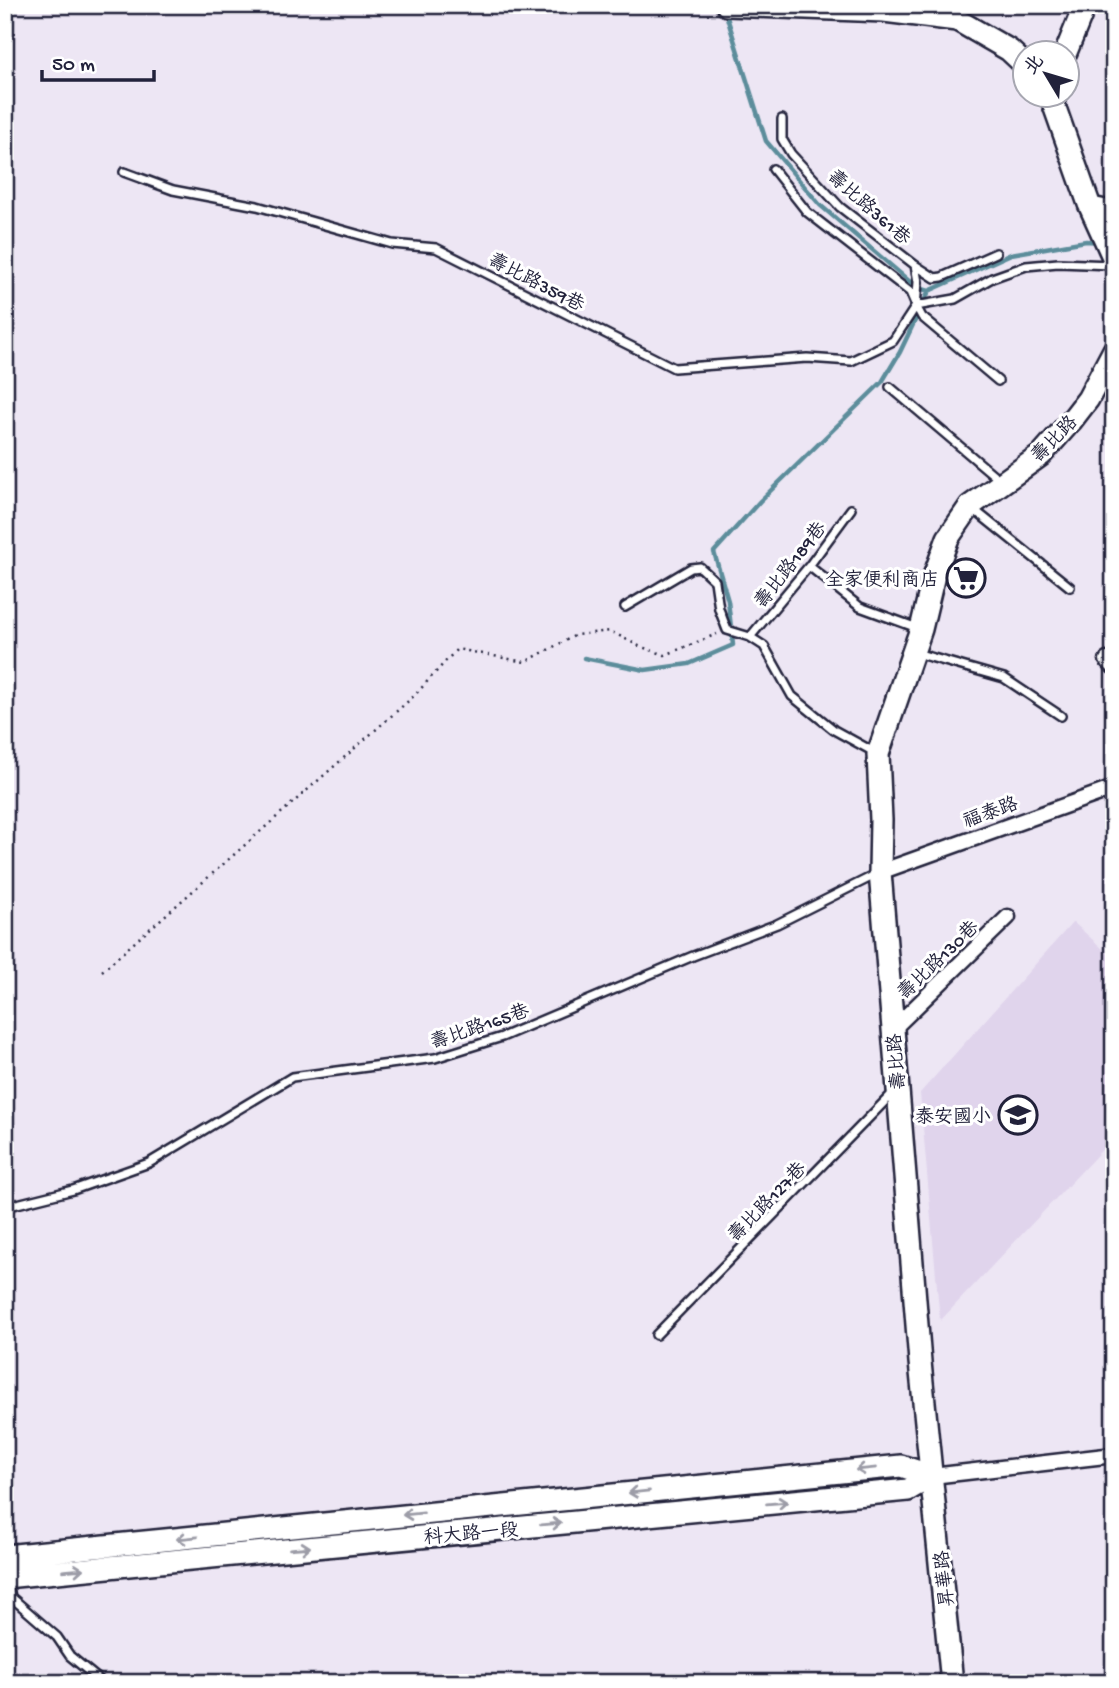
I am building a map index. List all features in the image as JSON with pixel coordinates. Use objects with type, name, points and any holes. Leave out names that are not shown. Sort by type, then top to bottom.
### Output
[{"type":"main road","points":[[727,5],[884,11],[957,20],[1010,51]]},
{"type":"main road","points":[[1072,38],[1085,5]]},
{"type":"main road","points":[[1056,108],[1100,211],[1113,260]]},
{"type":"main road","name":"壽比路","points":[[932,1476],[880,872],[878,754],[948,538],[970,506],[1041,455],[1088,399],[1114,350]]},
{"type":"main road","points":[[6,1570],[901,1466],[932,1476]]},
{"type":"main road","name":"昇華路","points":[[932,1476],[952,1683]]},
{"type":"street","name":"福泰路","points":[[880,872],[1114,788]]},
{"type":"street","name":"壽比路130巷","points":[[893,1029],[1008,917]]},
{"type":"street","points":[[932,1476],[1114,1455]]},
{"type":"lane","name":"壽比路361巷","points":[[782,119],[782,139],[791,154],[840,207],[915,265],[917,295]]},
{"type":"lane","points":[[773,169],[807,212],[910,292],[922,317],[998,381]]},
{"type":"lane","name":"壽比路359巷","points":[[124,172],[173,190],[257,206],[392,244],[436,248],[674,368],[807,358],[851,361],[893,341],[916,306],[917,295]]},
{"type":"lane","points":[[915,265],[934,278],[942,277],[996,253]]},
{"type":"lane","points":[[916,306],[955,299],[992,278],[1026,266],[1113,260]]},
{"type":"lane","points":[[890,387],[1002,482]]},
{"type":"lane","points":[[970,506],[1070,587]]},
{"type":"lane","name":"壽比路189巷","points":[[750,637],[809,566],[851,509]]},
{"type":"lane","points":[[809,566],[860,607],[920,629]]},
{"type":"lane","points":[[625,607],[691,568],[700,567],[715,581],[719,609],[727,630],[750,637],[764,646],[792,696],[834,730],[878,754]]},
{"type":"lane","points":[[913,652],[1004,678],[1061,716]]},
{"type":"lane","name":"壽比路165巷","points":[[5,1208],[105,1180],[149,1163],[292,1077],[435,1058],[502,1037],[693,956],[777,924],[880,872]]},
{"type":"lane","name":"壽比路127巷","points":[[656,1335],[898,1088]]},
{"type":"lane","points":[[6,1570],[10,1597],[57,1637],[70,1656],[103,1683]]},
{"type":"path","points":[[102,971],[414,696],[457,649],[524,662],[576,635],[610,631],[639,646],[665,655],[727,630]]},
{"type":"shaded area","name":"泰安國小","points":[[1073,922],[1114,959],[1114,1137],[940,1321],[920,1093]]},
{"type":"waterway","points":[[725,11],[766,141],[820,205],[916,287],[929,291]]},
{"type":"waterway","points":[[929,291],[1011,254],[1086,241],[1101,242]]},
{"type":"waterway","points":[[584,658],[645,670],[689,664],[733,645],[728,601],[714,552],[760,501],[882,382],[900,352],[929,291]]},
{"type":"place","name":"全家便利商店","points":[[966,578]]},
{"type":"place","name":"泰安國小","points":[[1018,1115]]}]
